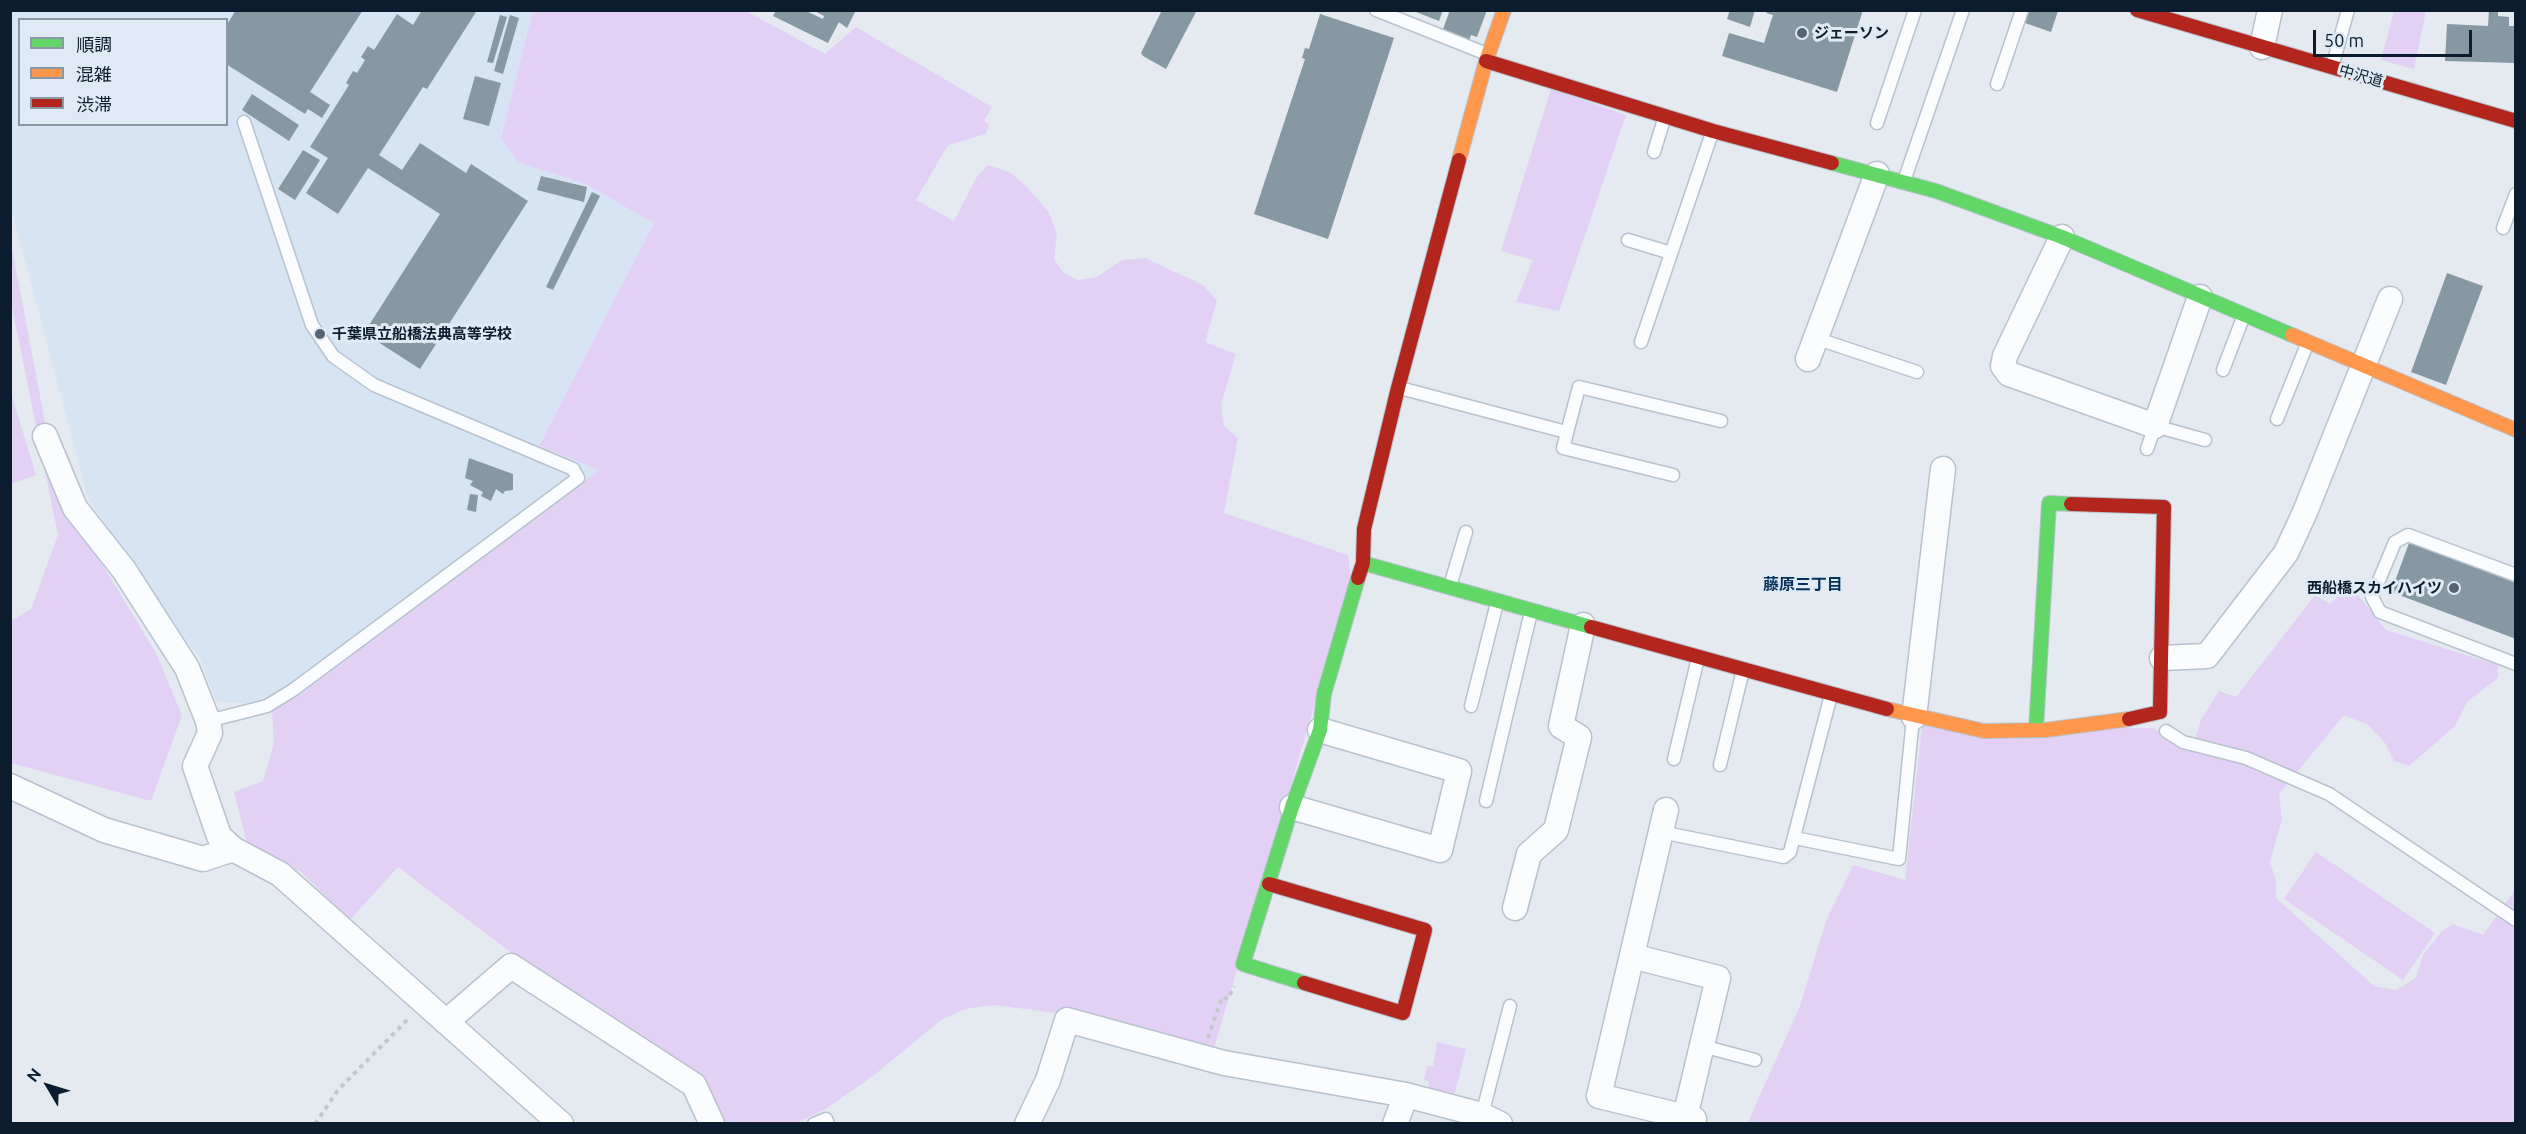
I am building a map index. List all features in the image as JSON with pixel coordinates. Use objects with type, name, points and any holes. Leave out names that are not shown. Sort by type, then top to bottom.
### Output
[{"type":"street","points":[[1269,884],[1425,930],[1403,1013],[1244,963],[1292,807],[1320,730],[1324,694],[1363,563],[1364,529],[1398,388],[1488,58],[1504,10]]},
{"type":"street","name":"中沢道","points":[[2137,10],[2516,121]]},
{"type":"street","points":[[2262,47],[2270,10]]},
{"type":"street","points":[[1488,58],[1665,116],[1936,191],[2062,237],[2516,430]]},
{"type":"street","points":[[1812,349],[1877,174]]},
{"type":"street","points":[[2062,237],[2005,356],[2003,366],[2009,374],[2155,426],[2200,297]]},
{"type":"street","points":[[2162,658],[2207,656],[2286,553],[2305,512],[2390,299]]},
{"type":"street","points":[[45,436],[75,508],[124,570],[187,668],[208,721],[210,732],[195,766],[219,836],[233,849],[280,874],[561,1124]]},
{"type":"street","points":[[1914,717],[1943,469]]},
{"type":"street","points":[[1363,563],[1914,717],[1984,732],[2036,730],[2160,723],[2164,507],[2049,503],[2036,730]]},
{"type":"street","points":[[1515,908],[1529,854],[1556,830],[1579,737],[1561,726],[1583,625]]},
{"type":"street","points":[[1292,807],[1440,850],[1459,771],[1320,730]]},
{"type":"street","points":[[10,786],[104,830],[203,859],[233,849]]},
{"type":"street","points":[[1632,956],[1718,978],[1702,1046],[1689,1118],[1599,1096],[1632,956],[1664,821]]},
{"type":"street","points":[[446,1022],[511,966],[694,1085],[712,1124]]},
{"type":"street","points":[[1027,1124],[1048,1080],[1067,1020],[1224,1063],[1406,1095],[1491,1120]]},
{"type":"street","points":[[1395,1124],[1406,1095]]},
{"type":"lane","points":[[1376,10],[1488,58]]},
{"type":"lane","points":[[1876,123],[1915,10]]},
{"type":"lane","points":[[1904,182],[1963,10]]},
{"type":"lane","points":[[1997,84],[2022,10]]},
{"type":"lane","points":[[2332,68],[2348,10]]},
{"type":"lane","points":[[1654,152],[1665,116]]},
{"type":"lane","points":[[208,721],[267,706],[293,690],[578,478],[573,469],[374,385],[333,356],[312,326],[244,122]]},
{"type":"lane","points":[[1641,342],[1713,130]]},
{"type":"lane","points":[[2503,228],[2516,194]]},
{"type":"lane","points":[[1628,240],[1671,253]]},
{"type":"lane","points":[[2223,370],[2244,315]]},
{"type":"lane","points":[[2277,418],[2308,341]]},
{"type":"lane","points":[[1812,349],[1917,372]]},
{"type":"lane","points":[[1673,475],[1563,448],[1579,387],[1720,421]]},
{"type":"lane","points":[[1398,388],[1566,432]]},
{"type":"lane","points":[[2147,449],[2155,426],[2205,441]]},
{"type":"lane","points":[[1449,588],[1466,532]]},
{"type":"lane","points":[[2516,575],[2408,535],[2395,542],[2372,597],[2379,612],[2516,663]]},
{"type":"lane","points":[[1470,706],[1498,601]]},
{"type":"lane","points":[[1486,801],[1531,610]]},
{"type":"lane","points":[[1674,759],[1698,657]]},
{"type":"lane","points":[[1720,765],[1743,669]]},
{"type":"lane","points":[[1664,821],[1784,857],[1790,852],[1795,838],[1831,694]]},
{"type":"lane","points":[[1795,838],[1899,859],[1914,717]]},
{"type":"lane","points":[[2160,723],[2183,742],[2246,758],[2329,794],[2516,920]]},
{"type":"lane","points":[[1491,1120],[1510,1006]]},
{"type":"lane","points":[[1702,1046],[1755,1060]]},
{"type":"lane","points":[[814,1124],[826,1119],[828,1124]]},
{"type":"path","points":[[1202,1057],[1222,997],[1228,999],[1244,963]]},
{"type":"path","points":[[315,1124],[338,1090],[424,1002]]},
{"type":"shaded area","name":"千葉県立船橋法典高等学校","points":[[10,11],[533,11],[501,138],[518,162],[585,184],[654,223],[539,446],[599,470],[298,696],[272,711],[262,699],[247,704],[216,701],[199,656],[169,623],[88,498],[11,208]]},
{"type":"shaded area","points":[[533,11],[746,11],[825,54],[856,27],[992,107],[984,120],[989,125],[986,134],[948,145],[916,200],[954,221],[976,178],[988,165],[1009,172],[1024,184],[1048,211],[1057,234],[1054,259],[1064,273],[1078,280],[1097,277],[1122,260],[1145,258],[1203,285],[1217,301],[1205,342],[1236,354],[1221,405],[1224,426],[1238,438],[1224,513],[1348,555],[1351,580],[1212,1055],[1063,1014],[995,1005],[965,1009],[941,1020],[873,1076],[824,1110],[796,1123],[725,1123],[699,1073],[509,951],[398,867],[350,920],[301,872],[247,843],[234,792],[263,781],[274,743],[272,711],[298,696],[599,470],[539,446],[654,223],[585,184],[518,162],[501,138]]},
{"type":"shaded area","points":[[2394,11],[2426,11],[2414,69],[2381,60]]},
{"type":"shaded area","points":[[1551,89],[1626,115],[1559,311],[1516,302],[1533,260],[1501,251]]},
{"type":"shaded area","points":[[10,238],[58,491],[157,655],[182,715],[151,801],[11,763],[11,621],[31,609],[58,535],[11,302]]},
{"type":"shaded area","points":[[11,393],[36,475],[10,484]]},
{"type":"shaded area","points":[[2346,588],[2359,596],[2386,630],[2498,665],[2498,678],[2468,701],[2454,727],[2409,766],[2394,761],[2385,743],[2368,725],[2344,715],[2279,794],[2282,819],[2270,862],[2276,881],[2276,898],[2374,986],[2396,990],[2416,978],[2423,955],[2442,931],[2453,924],[2483,935],[2515,890],[2515,1123],[1747,1124],[1800,1006],[1826,921],[1853,865],[1905,880],[1922,726],[2154,728],[2168,739],[2195,740],[2201,720],[2219,691],[2236,697],[2315,595],[2330,604]]},
{"type":"shaded area","points":[[2316,852],[2435,933],[2403,980],[2284,899]]},
{"type":"shaded area","points":[[1437,1042],[1466,1049],[1455,1093],[1428,1089],[1429,1081],[1424,1080],[1427,1066],[1433,1066]]},
{"type":"building","points":[[236,10],[363,10],[310,92],[330,105],[322,118],[308,109],[305,114],[228,65],[228,23]]},
{"type":"building","points":[[422,10],[476,12],[427,89],[423,87],[379,155],[402,170],[420,143],[466,173],[471,164],[528,201],[420,369],[364,333],[440,214],[368,168],[338,214],[306,193],[328,158],[310,147],[349,85],[346,83],[353,71],[357,73],[365,60],[361,57],[368,46],[374,50],[397,14],[413,25]]},
{"type":"building","points":[[776,10],[804,10],[823,19],[824,16],[813,10],[856,10],[847,28],[839,22],[828,43],[773,16]]},
{"type":"building","points":[[1162,10],[1197,10],[1166,69],[1141,53]]},
{"type":"building","points":[[1411,10],[1443,10],[1439,21]]},
{"type":"building","points":[[1450,10],[1487,10],[1477,37],[1471,35],[1469,42],[1442,32]]},
{"type":"building","points":[[1730,10],[1755,10],[1750,27],[1727,19]]},
{"type":"building","points":[[1767,10],[1863,10],[1837,92],[1722,56],[1729,33],[1764,43],[1773,15],[1766,13]]},
{"type":"building","points":[[2029,10],[2058,11],[2051,32],[2025,23]]},
{"type":"building","points":[[2489,10],[2498,10],[2498,16],[2509,17],[2509,26],[2516,26],[2516,63],[2445,61],[2447,24],[2488,26]]},
{"type":"building","points":[[1320,14],[1394,38],[1328,239],[1254,214],[1305,59],[1302,58],[1305,48],[1309,49]]},
{"type":"building","points":[[500,15],[507,17],[493,63],[487,62]]},
{"type":"building","points":[[510,15],[519,18],[503,74],[494,71]]},
{"type":"building","points":[[475,76],[501,83],[489,126],[463,119]]},
{"type":"building","points":[[252,94],[299,125],[289,141],[242,110]]},
{"type":"building","points":[[303,150],[320,160],[295,200],[278,189]]},
{"type":"building","points":[[541,176],[587,187],[584,202],[537,190]]},
{"type":"building","points":[[592,192],[600,196],[553,290],[546,287]]},
{"type":"building","points":[[2447,273],[2483,286],[2446,385],[2411,372]]},
{"type":"building","points":[[469,458],[513,474],[513,490],[505,491],[503,494],[496,489],[491,501],[481,496],[483,492],[470,485],[473,481],[465,478]]},
{"type":"building","points":[[470,494],[478,495],[476,512],[467,510]]},
{"type":"building","name":"西船橋スカイハイツ","points":[[2409,543],[2516,583],[2516,639],[2391,592]]},
{"type":"traffic: fast","points":[[1832,163],[1936,191],[2062,237],[2292,335]]},
{"type":"traffic: fast","points":[[2036,730],[2049,503],[2071,504]]},
{"type":"traffic: fast","points":[[1363,563],[1591,627]]},
{"type":"traffic: fast","points":[[1304,983],[1243,964],[1292,807],[1320,730],[1324,694],[1358,578]]},
{"type":"traffic: slow","points":[[1459,160],[1486,61],[1504,10]]},
{"type":"traffic: slow","points":[[2292,335],[2516,430]]},
{"type":"traffic: slow","points":[[1887,709],[1984,731],[2046,730],[2129,719]]},
{"type":"traffic: jam","points":[[2137,10],[2516,121]]},
{"type":"traffic: jam","points":[[1486,61],[1713,131],[1832,163]]},
{"type":"traffic: jam","points":[[1358,578],[1363,563],[1364,529],[1398,388],[1459,160]]},
{"type":"traffic: jam","points":[[2071,504],[2164,507],[2160,712],[2129,719]]},
{"type":"traffic: jam","points":[[1591,627],[1887,709]]},
{"type":"traffic: jam","points":[[1269,884],[1425,930],[1403,1013],[1304,983]]},
{"type":"place","name":"ジェーソン","points":[[1802,33]]},
{"type":"place","name":"千葉県立船橋法典高等学校","points":[[320,334]]},
{"type":"place","name":"西船橋スカイハイツ","points":[[2454,588]]},
{"type":"district","name":"藤原三丁目","points":[[1803,585]]}]
